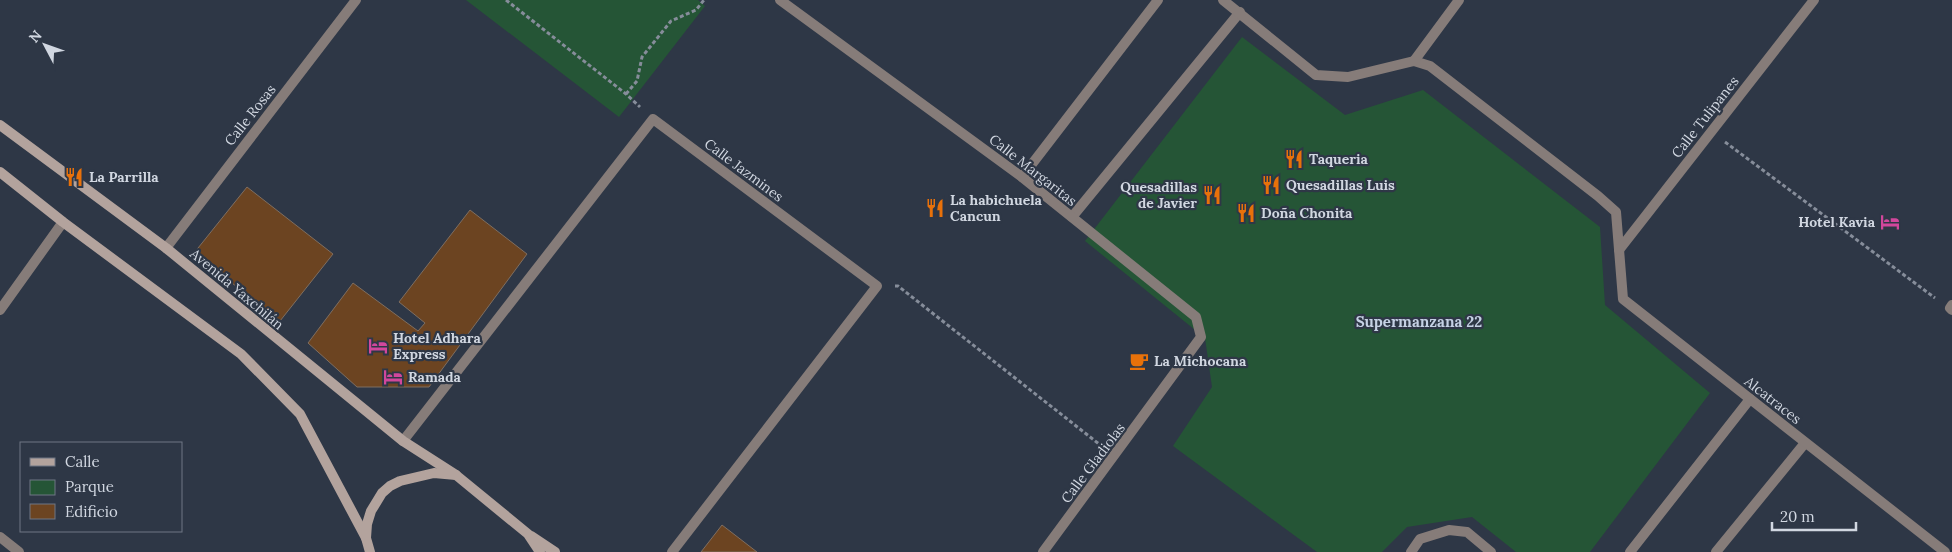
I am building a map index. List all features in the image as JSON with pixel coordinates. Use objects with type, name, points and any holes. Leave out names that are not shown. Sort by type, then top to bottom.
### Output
[{"type":"main road","name":"Avenida Yaxchilán","points":[[0,124],[166,248],[403,442],[456,475],[528,534]]},
{"type":"main road","points":[[0,172],[63,222],[241,354],[300,414],[366,538],[370,552]]},
{"type":"main road","points":[[366,538],[371,511],[376,500],[390,486],[400,481],[427,474],[456,475]]},
{"type":"main road","points":[[528,534],[540,552]]},
{"type":"main road","points":[[528,534],[556,552]]},
{"type":"street","name":"Calle Rosas","points":[[166,248],[356,0]]},
{"type":"street","name":"Calle Margaritas","points":[[780,0],[1022,177],[1196,317],[1202,337],[1164,389]]},
{"type":"street","points":[[1022,177],[1158,0]]},
{"type":"street","points":[[1223,0],[1316,75],[1348,77],[1414,62],[1459,0]]},
{"type":"street","name":"Calle Tulipanes","points":[[1618,250],[1814,0]]},
{"type":"street","points":[[1072,217],[1240,12]]},
{"type":"street","name":"Alcatraces","points":[[1414,62],[1430,66],[1616,212],[1623,299],[1946,552]]},
{"type":"street","points":[[403,442],[653,119]]},
{"type":"street","name":"Calle Jazmines","points":[[653,119],[877,286]]},
{"type":"street","points":[[0,310],[63,222]]},
{"type":"street","points":[[672,552],[877,286]]},
{"type":"street","name":"Calle Gladiolas","points":[[1043,552],[1164,389]]},
{"type":"street","points":[[1630,552],[1750,399]]},
{"type":"street","points":[[1716,552],[1805,443]]},
{"type":"street","points":[[1411,552],[1420,539],[1449,530],[1467,532],[1491,552]]},
{"type":"street","points":[[0,537],[19,552]]},
{"type":"path","points":[[506,0],[626,94],[653,119]]},
{"type":"path","points":[[626,94],[638,81],[642,57],[671,22],[696,10],[704,0]]},
{"type":"path","points":[[1711,132],[1951,308]]},
{"type":"path","points":[[877,286],[898,286],[1115,456]]},
{"type":"green space","points":[[466,0],[698,0],[705,6],[619,117]]},
{"type":"green space","points":[[1242,37],[1345,115],[1423,90],[1600,227],[1605,305],[1710,393],[1590,552],[1516,552],[1472,517],[1407,527],[1382,552],[1317,552],[1173,446],[1212,387],[1205,338],[1085,241]]},
{"type":"building","points":[[247,187],[333,254],[280,321],[194,253]]},
{"type":"building","points":[[470,210],[527,254],[429,387],[357,387],[308,343],[353,283],[418,331],[425,323],[399,302]]},
{"type":"building","points":[[722,525],[757,552],[701,552]]},
{"type":"place","name":"Taqueria","points":[[1294,159]]},
{"type":"place","name":"La Parrilla","points":[[74,177]]},
{"type":"place","name":"Quesadillas Luis","points":[[1271,185]]},
{"type":"place","name":"Quesadillas de Javier","points":[[1212,195]]},
{"type":"place","name":"La habichuela Cancun","points":[[935,208]]},
{"type":"place","name":"Doña Chonita","points":[[1246,213]]},
{"type":"place","name":"Hotel Kavia","points":[[1890,222]]},
{"type":"place","name":"Hotel Adhara Express","points":[[378,346]]},
{"type":"place","name":"La Michocana","points":[[1139,361]]},
{"type":"place","name":"Ramada","points":[[393,377]]},
{"type":"district","name":"Supermanzana 22","points":[[1419,322]]}]
